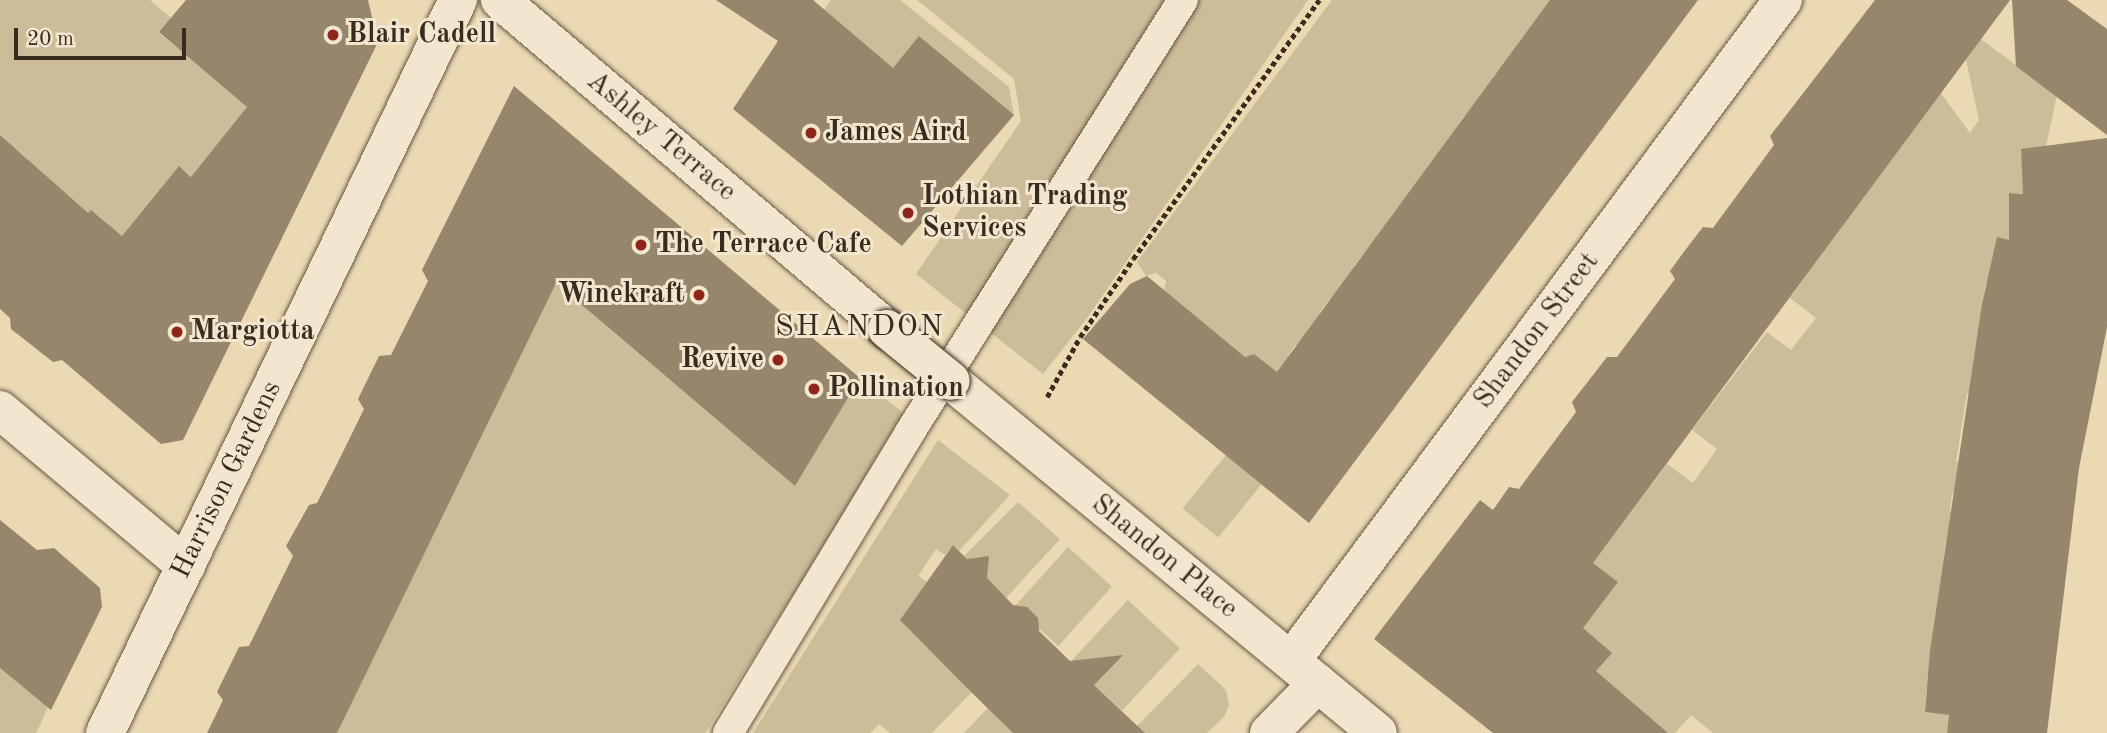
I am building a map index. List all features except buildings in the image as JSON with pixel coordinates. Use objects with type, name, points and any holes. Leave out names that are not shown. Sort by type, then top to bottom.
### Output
[{"type":"street","name":"Harrison Gardens","points":[[105,733],[458,0]]},
{"type":"street","name":"Ashley Terrace","points":[[500,0],[951,381]]},
{"type":"street","name":"Shandon Street","points":[[1269,733],[1305,672],[1783,0]]},
{"type":"street","name":"Shandon Place","points":[[951,381],[1378,733]]},
{"type":"street","points":[[0,410],[186,566]]},
{"type":"lane","points":[[727,733],[910,432],[1183,0]]},
{"type":"path","points":[[1052,390],[1080,337],[1133,259],[1320,0]]},
{"type":"shaded area","points":[[0,0],[150,0],[171,18],[159,33],[186,55],[199,40],[259,92],[295,207],[277,249],[179,166],[113,247],[96,233],[105,221],[91,210],[82,221],[20,169],[28,159],[15,148],[0,154]]},
{"type":"shaded area","points":[[831,0],[900,0],[1009,87],[1014,116],[919,36],[893,69],[824,10]]},
{"type":"shaded area","points":[[917,0],[1308,0],[1087,318],[1043,374],[916,274],[1021,121],[1014,79]]},
{"type":"shaded area","points":[[1332,0],[1565,0],[1492,78],[1498,90],[1475,120],[1464,116],[1456,128],[1462,138],[1442,163],[1431,162],[1408,210],[1397,208],[1390,217],[1393,229],[1375,255],[1363,254],[1354,266],[1359,275],[1340,302],[1329,300],[1320,312],[1324,322],[1307,345],[1295,345],[1288,356],[1291,368],[1278,385],[1265,374],[1267,364],[1254,354],[1245,357],[1164,291],[1166,281],[1156,273],[1146,276],[1137,262]]},
{"type":"shaded area","points":[[1956,21],[2057,95],[2046,146],[2021,149],[2022,166],[2042,165],[2035,194],[2009,193],[2009,211],[2031,212],[2024,243],[1998,238],[2012,290],[1986,283],[1982,303],[1993,397],[1967,393],[1956,462],[1983,467],[1978,497],[1952,494],[1950,512],[1975,515],[1946,541],[1926,694],[1925,712],[1949,715],[1947,733],[1713,733],[1691,715],[1675,733],[1667,733],[1583,660],[1552,573],[1607,596],[1618,582],[1593,563],[1667,464],[1693,483],[1717,449],[1692,430],[1767,332],[1791,350],[1816,318],[1790,298],[1940,92],[1970,133],[1979,120],[1966,60],[1970,55],[1962,48]]},
{"type":"shaded area","points":[[544,253],[582,284],[592,314],[795,486],[860,378],[907,416],[705,733],[337,733]]},
{"type":"shaded area","points":[[938,440],[1010,495],[959,551],[953,545],[945,555],[936,549],[918,576],[927,582],[901,619],[972,692],[932,733],[890,733],[879,724],[870,733],[753,733]]},
{"type":"shaded area","points":[[1226,455],[1262,484],[1218,538],[1183,509]]},
{"type":"shaded area","points":[[1018,502],[1060,539],[1006,598],[985,577],[988,567],[978,557],[968,560],[964,556]]},
{"type":"shaded area","points":[[1068,547],[1112,586],[1058,646],[1014,606]]},
{"type":"shaded area","points":[[1128,600],[1180,648],[1122,711],[1070,662]]},
{"type":"shaded area","points":[[1198,664],[1226,690],[1229,705],[1224,717],[1207,733],[1144,733],[1137,726]]},
{"type":"shaded area","points":[[0,668],[48,707],[36,733],[0,733]]},
{"type":"shaded area","points":[[988,708],[1013,733],[964,733]]},
{"type":"place","name":"Blair Cadell","points":[[333,35]]},
{"type":"place","name":"James Aird","points":[[811,133]]},
{"type":"place","name":"Lothian Trading Services","points":[[908,213]]},
{"type":"place","name":"The Terrace Cafe","points":[[641,245]]},
{"type":"place","name":"Winekraft","points":[[699,295]]},
{"type":"place","name":"Margiotta","points":[[177,332]]},
{"type":"place","name":"Revive","points":[[778,360]]},
{"type":"place","name":"Pollination","points":[[814,389]]},
{"type":"district","name":"SHANDON","points":[[860,327]]}]
